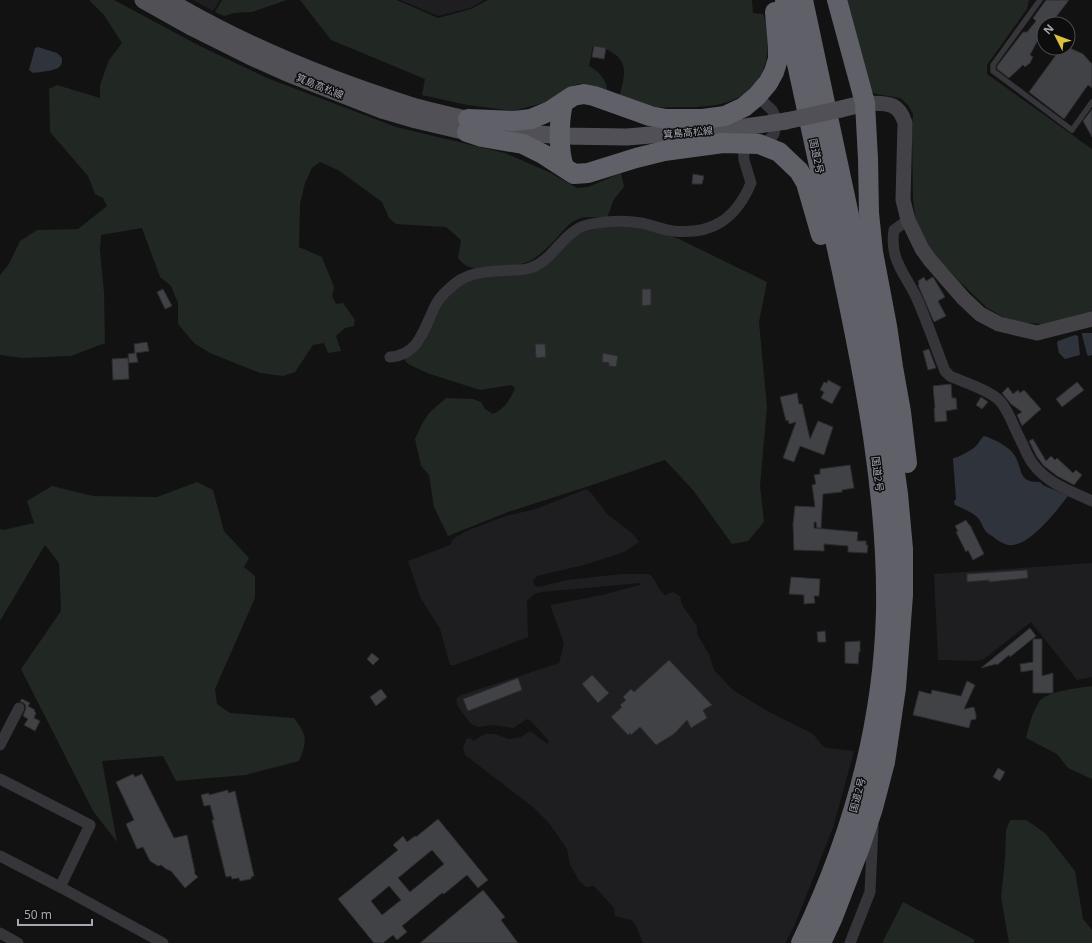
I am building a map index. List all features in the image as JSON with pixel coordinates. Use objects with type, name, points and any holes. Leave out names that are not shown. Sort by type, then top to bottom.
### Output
[{"type":"highway","points":[[468,126],[531,119],[550,112],[573,96],[584,94],[594,96],[650,116],[666,119],[703,120],[725,116],[744,107],[757,96],[768,83],[774,72],[778,59],[774,0]]},
{"type":"highway","name":"国道2号","points":[[785,0],[789,27],[868,402],[879,480],[884,535],[886,612],[878,703],[854,809],[841,849],[817,910],[800,943]]},
{"type":"highway","name":"国道2号","points":[[803,0],[862,276],[885,402],[898,494],[903,549],[903,595],[896,688],[885,762],[873,808],[860,847],[836,910],[821,943]]},
{"type":"highway","points":[[837,0],[865,103],[869,213],[873,252],[901,412],[907,465],[912,535],[910,565],[903,595]]},
{"type":"highway","points":[[562,103],[561,160],[564,167]]},
{"type":"highway","points":[[468,126],[482,137],[523,144],[543,154],[574,174],[588,173],[664,151],[723,143],[751,143],[779,152],[799,171],[806,183],[830,269],[854,331]]},
{"type":"main road","name":"箕島高松線","points":[[143,0],[214,39],[287,73],[382,110],[416,120],[561,136],[628,138],[745,127],[865,103]]},
{"type":"main road","name":"箕島高松線","points":[[168,0],[195,16],[243,39],[351,86],[418,107],[468,126]]},
{"type":"street","points":[[390,357],[399,356],[418,342],[425,332],[435,305],[454,283],[476,273],[529,269],[541,264],[566,237],[579,228],[592,223],[614,222],[641,223],[673,231],[703,231],[717,226],[741,204],[752,183],[744,160],[751,143],[771,139],[775,134],[779,121],[772,110],[757,96]]},
{"type":"street","points":[[865,103],[889,104],[897,107],[902,112],[905,123],[903,200],[908,220],[922,249],[963,298],[980,314],[999,324],[1037,333],[1092,319]]},
{"type":"street","points":[[908,220],[894,230],[892,241],[895,254],[902,273],[918,300],[945,371],[950,376],[993,395],[1000,400],[1034,465],[1054,483],[1092,501]]},
{"type":"street","points":[[0,745],[19,708]]},
{"type":"street","points":[[0,779],[90,825],[60,887]]},
{"type":"street","points":[[850,943],[870,892],[873,808]]},
{"type":"street","points":[[0,856],[162,943]]},
{"type":"street","points":[[0,933],[18,943]]},
{"type":"lane","points":[[1040,0],[993,65],[993,71],[1072,130],[1092,102]]},
{"type":"shaded area","points":[[89,0],[114,0],[200,46],[267,78],[396,127],[505,153],[551,173],[577,188],[588,187],[621,173],[624,187],[614,199],[607,218],[587,217],[573,221],[547,248],[533,259],[519,265],[471,268],[465,265],[458,258],[461,240],[446,227],[396,224],[389,218],[382,202],[338,170],[320,162],[312,168],[305,183],[300,204],[299,247],[322,257],[334,287],[332,296],[336,304],[343,303],[355,320],[354,326],[345,328],[336,336],[341,351],[328,353],[324,343],[313,345],[295,372],[283,376],[260,373],[210,353],[194,343],[178,324],[178,303],[171,286],[160,277],[142,228],[101,235],[100,250],[104,292],[105,343],[71,356],[22,358],[0,355],[0,275],[9,264],[20,241],[37,230],[78,229],[107,206],[103,198],[95,194],[88,176],[50,132],[49,89],[57,85],[100,98],[100,85],[109,60],[122,43],[104,15]]},
{"type":"shaded area","points":[[193,0],[220,0],[213,11]]},
{"type":"shaded area","points":[[222,0],[287,0],[252,12],[234,13],[224,16],[215,12]]},
{"type":"shaded area","points":[[300,0],[397,0],[438,18],[471,9],[488,0],[752,0],[753,13],[763,14],[765,20],[768,38],[767,56],[760,76],[753,87],[732,101],[707,106],[658,107],[619,97],[624,75],[623,64],[617,56],[608,50],[593,46],[589,66],[596,70],[605,81],[607,93],[586,84],[579,84],[572,86],[543,103],[513,111],[467,105],[422,95],[425,79],[331,40]]},
{"type":"shaded area","points":[[400,0],[484,0],[470,8],[438,16]]},
{"type":"shaded area","points":[[842,0],[1029,0],[1027,9],[987,65],[987,74],[1092,149],[1092,313],[1042,324],[1025,323],[1005,318],[987,308],[937,257],[924,240],[915,218],[913,198],[913,114],[908,105],[900,98],[876,94],[870,91]]},
{"type":"shaded area","points":[[38,47],[57,53],[62,58],[61,65],[56,69],[44,72],[33,73],[29,70],[35,48]]},
{"type":"shaded area","points":[[612,225],[646,228],[679,239],[767,282],[759,322],[767,407],[760,486],[764,522],[748,541],[732,544],[693,490],[665,460],[508,512],[448,536],[434,507],[429,475],[421,466],[415,439],[429,413],[446,398],[473,399],[481,402],[485,409],[493,414],[507,403],[515,388],[511,385],[480,390],[427,373],[410,365],[405,361],[406,357],[424,343],[438,308],[445,298],[464,282],[476,278],[531,272],[579,233]]},
{"type":"shaded area","points":[[1082,333],[1092,333],[1092,355],[1088,356],[1087,354]]},
{"type":"shaded area","points":[[1075,335],[1078,336],[1080,355],[1065,359],[1059,353],[1057,343],[1058,341]]},
{"type":"shaded area","points":[[984,436],[1001,444],[1013,453],[1022,475],[1025,478],[1033,482],[1040,482],[1043,485],[1068,496],[1040,529],[1022,542],[1013,545],[1005,544],[987,533],[977,517],[955,505],[954,501],[956,499],[953,458],[971,450]]},
{"type":"shaded area","points":[[197,482],[213,490],[224,531],[249,558],[244,567],[255,576],[255,598],[215,689],[217,704],[230,713],[294,718],[299,724],[304,735],[304,749],[299,761],[245,775],[176,781],[163,756],[102,761],[117,842],[93,811],[21,669],[61,611],[59,563],[45,545],[0,621],[0,529],[3,530],[34,523],[27,501],[52,486],[93,496],[157,497]]},
{"type":"shaded area","points":[[586,489],[592,494],[607,514],[633,534],[639,542],[624,552],[584,565],[537,576],[533,581],[534,585],[538,587],[567,580],[622,574],[647,574],[652,576],[660,590],[665,595],[673,592],[680,596],[682,605],[697,626],[697,634],[709,654],[714,670],[733,690],[769,712],[813,734],[823,746],[827,748],[854,751],[834,825],[794,927],[785,943],[643,943],[635,924],[631,920],[615,916],[614,908],[594,886],[586,887],[579,881],[570,864],[567,849],[549,823],[534,808],[465,755],[463,747],[467,738],[472,739],[473,741],[485,734],[495,734],[509,739],[521,737],[530,731],[548,744],[549,741],[531,721],[527,719],[514,728],[493,725],[478,727],[471,724],[458,707],[456,699],[461,695],[559,663],[564,643],[550,605],[602,595],[640,585],[640,583],[534,594],[527,601],[528,637],[455,665],[450,665],[440,629],[420,597],[408,561],[450,545],[453,539],[466,531],[506,516],[536,509]]},
{"type":"shaded area","points":[[1092,563],[1092,677],[1077,680],[1031,622],[984,659],[978,661],[938,660],[934,574]]},
{"type":"shaded area","points":[[1092,686],[1092,779],[1068,768],[1057,754],[1026,738],[1034,711],[1043,698],[1063,691]]},
{"type":"shaded area","points":[[1010,820],[1026,820],[1045,833],[1075,871],[1083,919],[1092,930],[1092,943],[1009,943],[1001,897],[1006,830]]},
{"type":"shaded area","points":[[903,902],[975,940],[973,943],[882,943]]},
{"type":"building","points":[[1046,0],[1069,0],[1057,16],[1036,16],[1036,21],[1033,18]]},
{"type":"building","points":[[1036,21],[1036,44],[1030,55],[1033,57],[1030,63],[1025,67],[1023,65],[1009,78],[997,69],[997,66],[1023,32],[1027,32]]},
{"type":"building","points":[[594,46],[606,48],[604,59],[592,57]]},
{"type":"building","points":[[1076,51],[1083,54],[1092,64],[1092,88],[1088,85],[1064,119],[1029,92],[1055,56],[1076,56]]},
{"type":"building","points":[[1092,109],[1092,137],[1083,121]]},
{"type":"building","points":[[693,174],[704,176],[702,184],[692,184]]},
{"type":"building","points":[[924,277],[926,281],[933,277],[945,297],[938,301],[946,316],[934,322],[918,285],[918,281]]},
{"type":"building","points":[[163,289],[172,306],[165,309],[157,292]]},
{"type":"building","points":[[642,289],[651,289],[651,305],[642,306]]},
{"type":"building","points":[[147,342],[149,351],[136,353],[138,362],[129,363],[128,354],[135,353],[134,344]]},
{"type":"building","points":[[535,344],[545,344],[546,357],[536,358]]},
{"type":"building","points":[[929,349],[936,368],[928,370],[923,351]]},
{"type":"building","points":[[603,353],[618,356],[616,367],[609,366],[609,363],[602,362]]},
{"type":"building","points":[[128,358],[129,379],[113,380],[112,359]]},
{"type":"building","points":[[828,380],[841,387],[832,404],[821,398],[824,392],[820,390],[824,382],[827,383]]},
{"type":"building","points":[[1077,382],[1084,390],[1062,407],[1056,399]]},
{"type":"building","points":[[951,384],[952,398],[956,398],[957,409],[946,411],[947,421],[935,422],[933,386]]},
{"type":"building","points":[[1008,387],[1013,394],[1018,390],[1020,393],[1024,390],[1041,409],[1022,426],[1017,415],[1022,412],[1011,404],[1002,393]]},
{"type":"building","points":[[797,393],[799,404],[802,404],[810,439],[818,421],[833,427],[824,455],[800,446],[794,462],[783,458],[796,422],[789,424],[788,420],[786,421],[780,397]]},
{"type":"building","points":[[981,397],[988,402],[982,409],[976,405]]},
{"type":"building","points":[[1033,439],[1046,461],[1051,456],[1055,460],[1057,458],[1073,473],[1076,470],[1082,475],[1074,485],[1057,476],[1044,466],[1037,457],[1029,441]]},
{"type":"building","points":[[850,465],[854,488],[842,490],[842,492],[823,494],[821,528],[817,528],[816,522],[814,522],[814,528],[858,532],[857,541],[866,541],[866,545],[868,545],[867,553],[848,552],[848,546],[824,544],[824,551],[794,550],[793,524],[795,506],[815,507],[812,485],[816,484],[814,475],[820,474],[820,469]]},
{"type":"building","points":[[966,520],[984,554],[973,560],[968,550],[966,552],[956,532],[958,531],[955,526]]},
{"type":"building","points":[[1027,570],[1028,578],[989,582],[989,580],[967,582],[967,574]]},
{"type":"building","points":[[791,577],[820,579],[819,596],[814,596],[815,603],[804,604],[804,595],[789,594]]},
{"type":"building","points":[[1030,628],[1036,636],[1010,657],[1009,655],[997,665],[981,668]]},
{"type":"building","points":[[825,631],[826,642],[818,642],[817,632]]},
{"type":"building","points":[[1033,639],[1042,639],[1042,676],[1053,673],[1053,693],[1033,693],[1033,670],[1021,672],[1020,664],[1033,662]]},
{"type":"building","points":[[860,641],[858,664],[845,663],[845,642]]},
{"type":"building","points":[[372,653],[379,659],[373,665],[367,659]]},
{"type":"building","points":[[669,660],[712,705],[703,710],[707,718],[691,728],[687,720],[674,734],[656,745],[640,727],[631,735],[630,733],[628,735],[611,717],[622,707],[620,705],[626,700],[623,697],[631,689],[634,692]]},
{"type":"building","points":[[592,675],[609,693],[598,703],[582,684]]},
{"type":"building","points":[[518,678],[522,690],[468,711],[463,699]]},
{"type":"building","points":[[967,681],[975,685],[964,709],[974,707],[976,719],[971,720],[969,728],[913,715],[919,691],[931,694],[932,690],[961,696]]},
{"type":"building","points":[[381,689],[387,697],[376,706],[370,697]]},
{"type":"building","points":[[22,699],[30,703],[28,706],[35,710],[34,711],[36,713],[34,718],[40,721],[35,731],[24,725],[28,719],[23,716],[26,708],[25,704],[20,701]]},
{"type":"building","points":[[998,768],[1005,772],[1000,781],[993,777]]},
{"type":"building","points":[[133,774],[135,777],[142,774],[174,838],[187,835],[194,873],[198,877],[185,888],[171,871],[150,861],[143,847],[137,849],[126,824],[134,820],[116,782]]},
{"type":"building","points":[[228,790],[228,793],[235,791],[254,876],[251,877],[251,879],[240,881],[239,878],[232,879],[231,876],[226,877],[212,820],[214,820],[210,805],[204,806],[201,795],[209,793],[209,795]]},
{"type":"building","points":[[438,819],[488,880],[478,888],[467,875],[444,894],[442,893],[402,926],[407,932],[397,940],[393,935],[383,943],[374,943],[338,899],[398,850],[393,845],[403,836],[407,842],[415,836],[416,837]],"holes":[[[432,850],[444,864],[410,892],[398,878]],[[389,886],[401,900],[382,915],[371,901]]]},
{"type":"building","points":[[483,890],[505,917],[501,920],[518,943],[420,943]]}]
